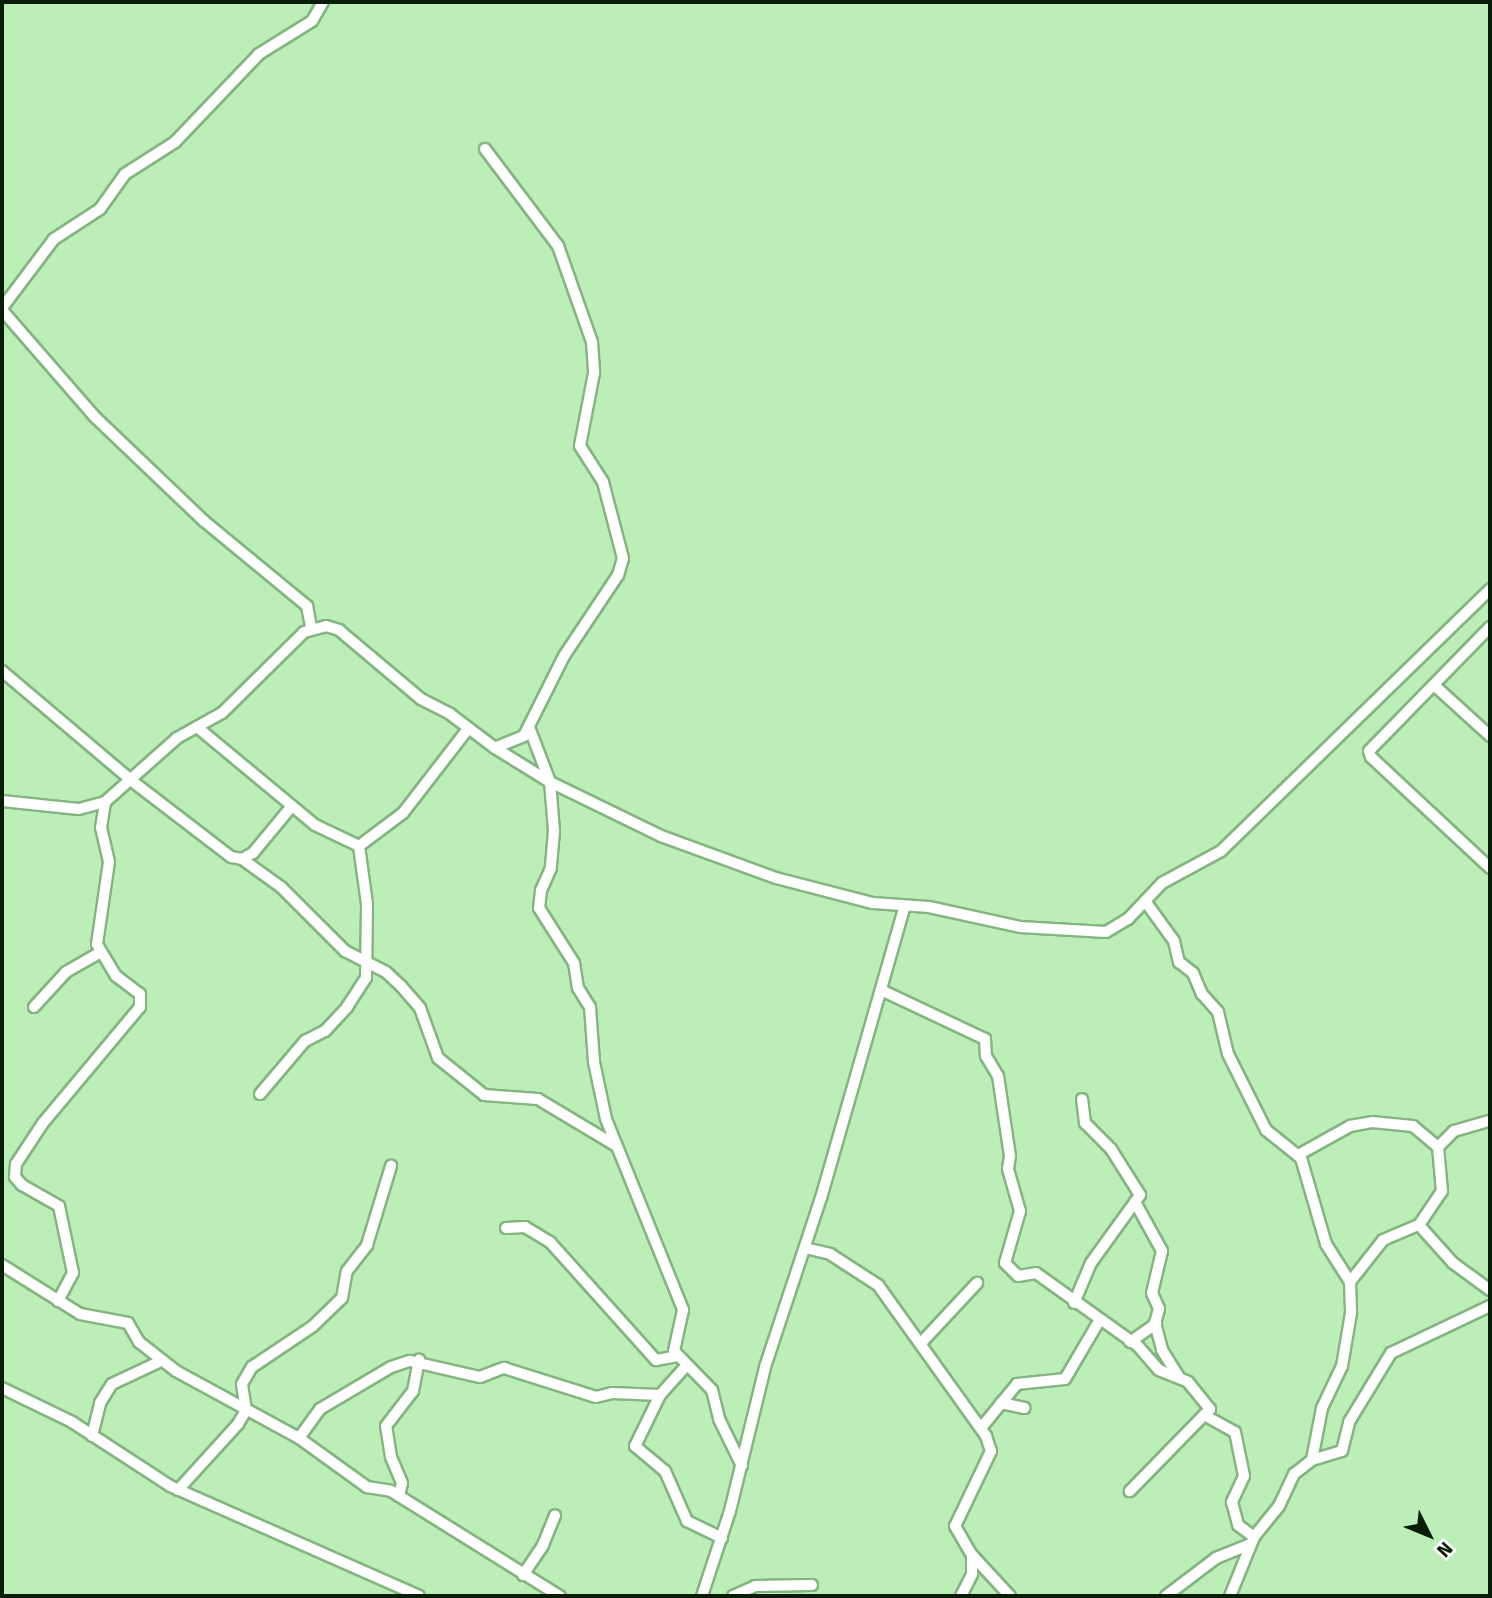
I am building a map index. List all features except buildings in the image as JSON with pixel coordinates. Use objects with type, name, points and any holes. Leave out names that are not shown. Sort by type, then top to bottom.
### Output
[{"type":"street","points":[[312,627],[311,612],[301,600],[204,521],[94,416],[2,309],[54,239],[100,209],[124,174],[175,142],[265,48],[312,21],[323,2]]},
{"type":"street","points":[[485,149],[558,246],[592,342],[594,373],[580,446],[604,482],[623,558],[618,575],[564,656],[521,740],[495,748]]},
{"type":"street","points":[[312,627],[339,630],[421,699],[450,713],[495,748],[550,782],[626,821],[744,868],[838,895],[904,908],[929,906],[1020,927],[1099,932],[1128,919],[1162,883],[1221,851],[1490,589]]},
{"type":"street","points":[[2,801],[79,809],[105,802],[132,781],[169,744],[222,713],[312,627]]},
{"type":"street","points":[[1490,628],[1374,744],[1371,757],[1490,868]]},
{"type":"street","points":[[2,671],[132,781],[231,857],[242,859],[281,887],[345,951],[386,972],[418,1003],[438,1058],[484,1095],[538,1099],[615,1145]]},
{"type":"street","points":[[1434,685],[1490,736]]},
{"type":"street","points":[[197,727],[315,825],[359,846]]},
{"type":"street","points":[[529,727],[550,782],[551,868],[541,890],[539,908],[574,963],[578,988],[590,1007],[593,1062],[615,1145],[636,1186],[683,1310],[674,1346],[678,1356],[712,1390],[719,1419],[742,1466]]},
{"type":"street","points":[[359,846],[403,813],[468,729]]},
{"type":"street","points":[[58,1301],[73,1273],[59,1206],[22,1185],[15,1177],[16,1164],[43,1123],[140,1007],[139,994],[116,976],[101,952],[99,918],[109,862],[101,828],[105,802]]},
{"type":"street","points":[[242,859],[262,844],[292,806]]},
{"type":"street","points":[[260,1094],[305,1041],[325,1031],[347,1007],[366,978],[367,904],[359,846]]},
{"type":"street","points":[[1145,901],[1174,941],[1179,962],[1195,975],[1202,994],[1218,1012],[1228,1054],[1266,1130],[1298,1155],[1326,1244],[1350,1282],[1351,1312],[1342,1366],[1322,1408],[1312,1460]]},
{"type":"street","points":[[702,1596],[742,1466],[765,1367],[805,1248],[904,908]]},
{"type":"street","points":[[34,1007],[66,972],[101,952]]},
{"type":"street","points":[[881,990],[985,1039],[986,1056],[998,1076],[1010,1156],[1008,1169],[1020,1211],[1005,1263],[1018,1276],[1036,1273],[1130,1342],[1159,1370],[1188,1382],[1210,1409],[1130,1491]]},
{"type":"street","points":[[1074,1303],[1091,1263],[1135,1202],[1139,1189],[1086,1123],[1082,1099]]},
{"type":"street","points":[[1438,1147],[1454,1130],[1490,1121]]},
{"type":"street","points":[[1298,1155],[1350,1126],[1372,1122],[1413,1126],[1438,1147],[1442,1191],[1419,1225],[1383,1240],[1350,1282]]},
{"type":"street","points":[[178,1490],[225,1442],[246,1410],[242,1384],[252,1367],[313,1326],[342,1298],[347,1271],[367,1245],[391,1166]]},
{"type":"street","points":[[1135,1202],[1163,1251],[1152,1293],[1159,1309],[1156,1324],[1163,1350],[1179,1377]]},
{"type":"street","points":[[1419,1225],[1453,1263],[1490,1290]]},
{"type":"street","points":[[506,1228],[525,1227],[550,1242],[656,1360],[678,1356]]},
{"type":"street","points":[[805,1248],[830,1254],[878,1285],[922,1342],[981,1428],[991,1451],[955,1526],[972,1555],[1010,1596]]},
{"type":"street","points":[[2,1265],[80,1314],[128,1323],[139,1342],[161,1361],[246,1410],[297,1434],[367,1487],[399,1496],[559,1596]]},
{"type":"street","points":[[922,1342],[977,1283]]},
{"type":"street","points":[[1230,1596],[1252,1540],[1272,1516],[1294,1475],[1312,1460],[1342,1451],[1349,1422],[1391,1353],[1490,1306]]},
{"type":"street","points":[[981,1428],[1017,1384],[1065,1379],[1099,1321]]},
{"type":"street","points":[[1130,1342],[1156,1324]]},
{"type":"street","points":[[297,1434],[320,1409],[373,1377],[419,1360],[480,1377],[504,1368],[595,1397],[612,1393],[660,1395]]},
{"type":"street","points":[[399,1496],[402,1483],[391,1457],[386,1426],[413,1391],[419,1360]]},
{"type":"street","points":[[92,1436],[100,1403],[112,1384],[161,1361]]},
{"type":"street","points":[[687,1365],[660,1395],[635,1446],[665,1471],[687,1521],[722,1538]]},
{"type":"street","points":[[2,1388],[92,1436],[178,1490],[419,1596]]},
{"type":"street","points":[[1001,1403],[1024,1408]]},
{"type":"street","points":[[1204,1415],[1235,1432],[1244,1476],[1232,1502],[1238,1525],[1252,1540]]},
{"type":"street","points":[[523,1575],[543,1545],[555,1515]]},
{"type":"street","points":[[1166,1596],[1216,1558],[1252,1540]]},
{"type":"street","points":[[961,1596],[972,1574],[972,1555]]},
{"type":"street","points":[[733,1596],[755,1586],[812,1585]]}]
